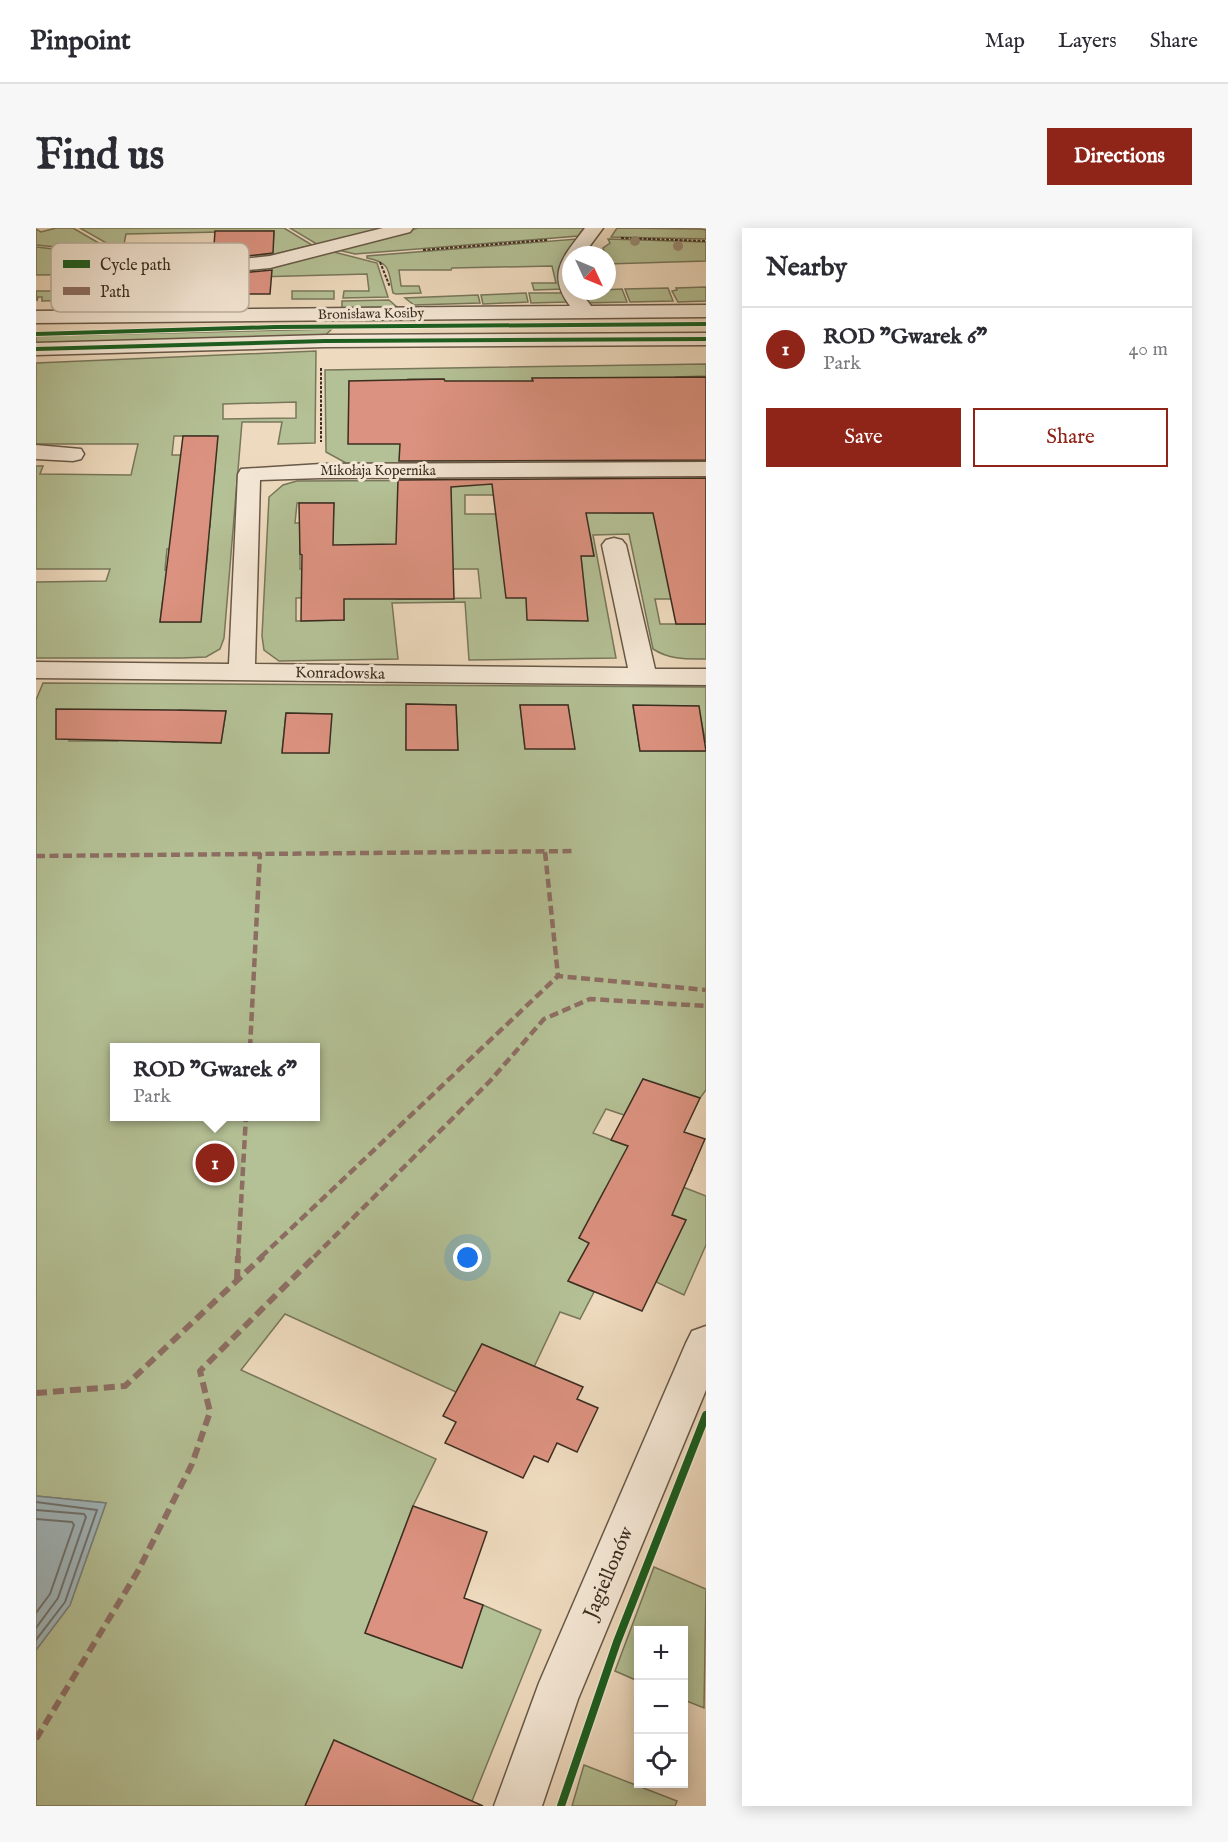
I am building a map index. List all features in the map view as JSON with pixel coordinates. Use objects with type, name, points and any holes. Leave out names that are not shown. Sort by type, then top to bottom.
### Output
[{"type":"street","points":[[249,264],[270,262],[404,228]]},
{"type":"street","points":[[580,246],[590,233]]},
{"type":"street","points":[[575,300],[585,311]]},
{"type":"street","name":"Bronisława Kosiby","points":[[36,317],[706,311]]},
{"type":"street","points":[[141,316],[142,312]]},
{"type":"street","points":[[675,360],[686,339]]},
{"type":"street","name":"Bronisława Kosiby","points":[[36,348],[325,341],[349,352],[706,339]]},
{"type":"street","points":[[36,452],[73,454]]},
{"type":"street","name":"Mikołaja Kopernika","points":[[242,672],[249,474],[321,471],[706,469]]},
{"type":"street","points":[[614,545],[643,676]]},
{"type":"street","name":"Konradowska","points":[[36,670],[706,677]]},
{"type":"street","name":"Jagiellonów","points":[[518,1806],[555,1700],[706,1343]]},
{"type":"path","points":[[413,251],[590,233],[706,241]]},
{"type":"path","points":[[324,248],[382,262],[393,296]]},
{"type":"path","points":[[321,452],[321,366],[325,341]]},
{"type":"green space","points":[[56,228],[73,228],[99,243],[51,243],[51,246],[36,245],[36,229],[41,232]]},
{"type":"green space","points":[[80,228],[284,228],[312,245],[272,255],[249,255],[273,246],[274,231],[126,234],[124,243],[106,243]]},
{"type":"green space","points":[[290,228],[391,228],[320,246]]},
{"type":"green space","points":[[418,228],[584,228],[578,236],[355,254],[338,250]]},
{"type":"green space","points":[[617,228],[701,229],[706,230],[706,239],[611,237]]},
{"type":"green space","points":[[577,239],[572,246],[562,246],[560,274],[562,289],[534,290],[532,283],[556,283],[552,266],[452,268],[451,270],[399,270],[401,286],[419,286],[421,293],[396,294],[393,293],[385,265],[367,256]]},
{"type":"green space","points":[[608,239],[706,242],[706,261],[616,264],[616,246],[606,246],[610,243]]},
{"type":"green space","points":[[36,247],[51,249],[51,275],[36,275]]},
{"type":"green space","points":[[330,251],[377,263],[388,297],[343,298],[344,291],[369,291],[367,274],[249,277],[249,264]]},
{"type":"green space","points":[[706,287],[706,301],[678,302],[672,291],[677,290],[676,288]]},
{"type":"green space","points":[[668,288],[673,301],[630,302],[625,289]]},
{"type":"green space","points":[[616,289],[622,289],[627,302],[584,303],[583,300],[616,300]]},
{"type":"green space","points":[[36,291],[51,291],[51,301],[42,301],[42,297],[38,297],[37,301]]},
{"type":"green space","points":[[292,291],[334,291],[334,299],[292,299]]},
{"type":"green space","points":[[526,293],[528,302],[483,304],[481,295]]},
{"type":"green space","points":[[529,293],[562,293],[562,300],[566,302],[531,303]]},
{"type":"green space","points":[[478,295],[480,303],[414,305],[405,298]]},
{"type":"green space","points":[[389,300],[397,307],[342,308],[342,301]]},
{"type":"green space","points":[[332,329],[323,337],[36,343],[36,336]]},
{"type":"green space","points":[[316,351],[315,443],[278,444],[282,422],[242,422],[224,638],[220,649],[206,657],[36,658],[36,582],[106,581],[110,569],[36,569],[36,466],[43,466],[40,474],[131,475],[138,444],[36,444],[36,363]],"holes":[[[296,402],[296,418],[223,419],[223,404]],[[174,436],[210,436],[207,455],[172,455]],[[215,468],[213,487],[178,488]],[[211,505],[210,527],[176,528]],[[167,549],[208,549],[206,569],[165,570]],[[202,597],[200,622],[160,622],[163,598]]]},
{"type":"green space","points":[[706,364],[706,376],[676,377],[683,398],[706,398],[706,461],[359,465],[346,463],[326,452],[325,370]],"holes":[[[408,379],[444,379],[446,394],[409,395]],[[532,379],[583,394],[535,394]],[[349,381],[385,400],[349,400]]]},
{"type":"green space","points":[[706,479],[706,599],[655,599],[660,624],[706,624],[706,659],[672,657],[653,649],[629,534],[593,535],[616,658],[469,660],[465,602],[392,603],[398,659],[279,661],[264,650],[262,636],[269,497],[283,485],[297,481]],"holes":[[[607,494],[652,513],[612,513]],[[465,495],[503,495],[505,514],[465,514]],[[297,503],[334,503],[333,523],[295,523]],[[570,534],[590,534],[594,556],[574,556]],[[300,546],[340,568],[300,569]],[[396,569],[478,569],[481,598],[397,599]],[[343,597],[344,620],[296,621],[296,598]]]},
{"type":"green space","points":[[43,683],[706,687],[706,743],[698,706],[633,706],[640,751],[706,751],[706,1090],[700,1098],[643,1079],[624,1115],[606,1109],[593,1133],[692,1170],[683,1187],[706,1196],[706,1245],[684,1295],[656,1282],[686,1220],[605,1189],[579,1238],[589,1243],[568,1281],[594,1292],[580,1319],[560,1312],[534,1367],[482,1344],[456,1392],[285,1314],[241,1370],[436,1459],[413,1506],[365,1633],[461,1667],[483,1605],[541,1630],[470,1806],[334,1740],[305,1806],[36,1806],[36,1650],[70,1605],[106,1503],[36,1496],[36,700]],"holes":[[[407,704],[456,705],[458,750],[406,749]],[[520,705],[568,705],[574,749],[525,748]],[[75,710],[124,710],[118,741],[69,741]],[[178,710],[226,711],[221,743],[172,742]],[[286,713],[331,714],[329,753],[282,752]]]},
{"type":"green space","points":[[654,1567],[706,1589],[704,1708],[688,1702],[688,1626],[634,1626],[634,1679],[615,1671]]},
{"type":"green space","points":[[584,1765],[634,1784],[634,1788],[643,1788],[677,1801],[675,1806],[572,1806]]},
{"type":"water","points":[[36,1496],[106,1503],[70,1605],[36,1650]]},
{"type":"building","points":[[215,231],[274,231],[273,253],[249,256],[249,243],[214,243]]},
{"type":"building","points":[[272,270],[270,294],[249,294],[249,272]]},
{"type":"building","points":[[706,377],[706,460],[399,461],[400,444],[348,444],[349,381],[444,379],[445,381],[533,381],[532,378]]},
{"type":"building","points":[[183,436],[218,436],[201,622],[160,622]]},
{"type":"building","points":[[706,478],[706,624],[676,624],[653,513],[586,513],[594,556],[581,556],[588,621],[527,620],[526,598],[506,598],[492,484],[451,487],[454,599],[344,599],[344,620],[301,621],[302,555],[300,554],[299,503],[334,503],[333,545],[396,544],[398,480]]},
{"type":"building","points":[[406,704],[456,705],[458,750],[406,750]]},
{"type":"building","points":[[520,705],[568,705],[575,749],[525,749]]},
{"type":"building","points":[[633,705],[699,706],[706,751],[640,751]]},
{"type":"building","points":[[56,709],[226,711],[221,743],[56,739]]},
{"type":"building","points":[[286,713],[332,714],[329,753],[282,753]]},
{"type":"building","points":[[643,1079],[700,1098],[684,1132],[705,1139],[672,1215],[686,1220],[642,1311],[568,1281],[589,1243],[579,1238],[628,1146],[611,1140]]},
{"type":"building","points":[[482,1344],[583,1387],[577,1399],[598,1408],[577,1452],[557,1443],[548,1462],[534,1456],[523,1478],[445,1443],[456,1422],[443,1416]]},
{"type":"building","points":[[413,1506],[487,1532],[464,1598],[483,1605],[462,1668],[365,1633]]},
{"type":"building","points":[[334,1740],[483,1806],[305,1806]]},
{"type":"marked path","points":[[36,856],[576,851]]},
{"type":"marked path","points":[[545,852],[558,976]]},
{"type":"marked path","points":[[250,1043],[260,853]]},
{"type":"marked path","points":[[36,1393],[125,1386],[558,976],[706,990]]},
{"type":"marked path","points":[[36,1739],[138,1571],[192,1464],[210,1412],[200,1371],[490,1081],[544,1019],[590,999],[706,1006]]},
{"type":"marked path","points":[[237,1280],[246,1121]]},
{"type":"cycle path","points":[[36,334],[276,327],[706,324]]},
{"type":"cycle path","points":[[36,349],[325,341],[706,339]]},
{"type":"cycle path","points":[[561,1806],[617,1642],[706,1415]]},
{"type":"place","name":"ROD \"Gwarek 6\"","points":[[215,1163]]}]
